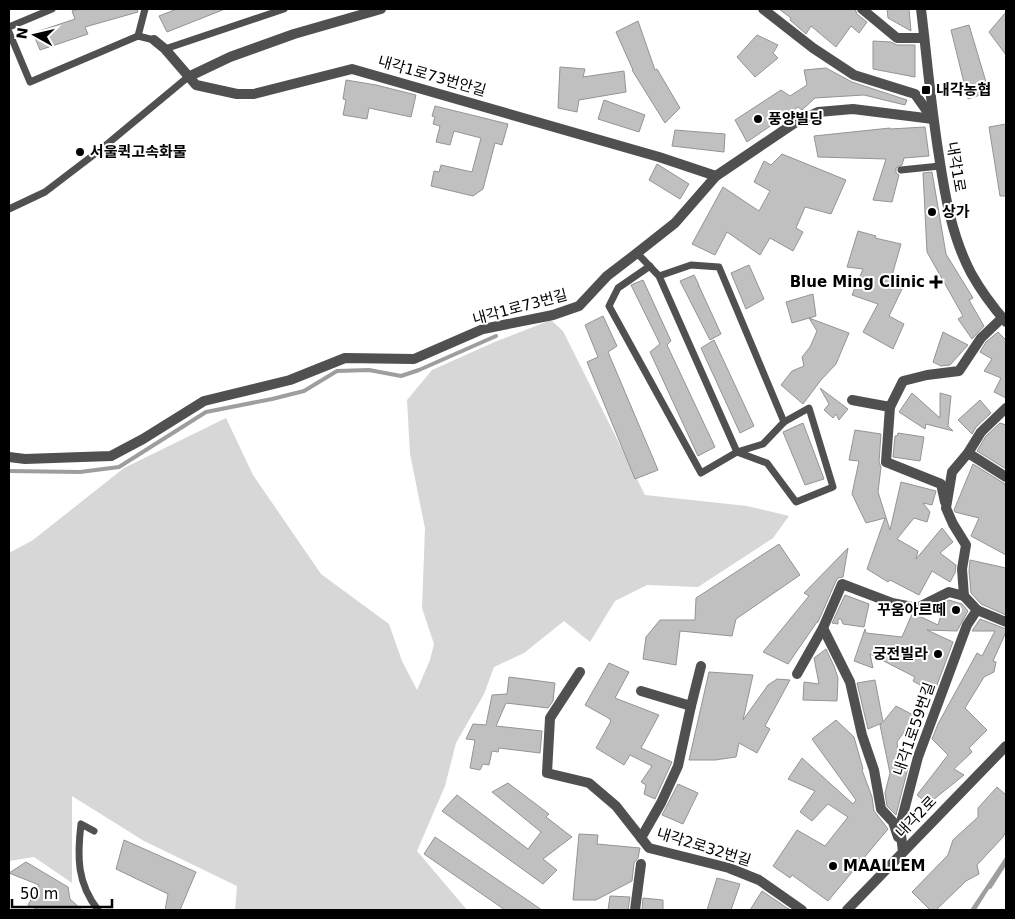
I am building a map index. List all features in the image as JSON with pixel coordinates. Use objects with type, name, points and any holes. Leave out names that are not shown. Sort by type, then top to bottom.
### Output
[{"type":"street","points":[[188,76],[230,57],[294,34],[381,9]]},
{"type":"street","points":[[763,9],[813,48],[854,76],[915,94],[933,119]]},
{"type":"street","points":[[862,9],[897,38],[924,38]]},
{"type":"street","name":"내각1로","points":[[890,407],[904,381],[960,371],[980,338],[1004,320],[989,302],[971,272],[956,236],[944,191],[940,166],[921,9]]},
{"type":"street","name":"내각1로73번안길","points":[[154,40],[165,49],[196,85],[237,94],[254,94],[352,69],[659,157],[716,176]]},
{"type":"street","name":"내각1로73번길","points":[[9,457],[25,459],[111,456],[204,402],[290,380],[345,358],[414,359],[483,330],[554,315],[579,306],[606,276],[638,253],[675,222],[716,176],[796,122],[818,112],[854,109],[933,119]]},
{"type":"street","points":[[852,400],[890,407],[886,462],[941,484],[946,508],[966,545],[962,569],[964,596]]},
{"type":"street","points":[[946,508],[952,472],[968,453],[981,432],[1006,408]]},
{"type":"street","points":[[968,453],[1006,477]]},
{"type":"street","points":[[797,674],[823,628],[842,584],[892,603],[917,608],[949,592],[964,596],[977,610],[1006,622]]},
{"type":"street","name":"내각1로59번길","points":[[903,852],[900,826],[918,757],[967,625],[977,610]]},
{"type":"street","points":[[823,628],[850,682],[862,735],[874,770],[881,809],[893,822],[903,852]]},
{"type":"street","points":[[641,838],[678,766],[690,706],[701,666]]},
{"type":"street","name":"내각2로32번길","points":[[580,672],[550,718],[547,773],[589,783],[616,806],[649,848],[729,868],[759,880],[802,910]]},
{"type":"street","points":[[641,691],[690,706]]},
{"type":"street","name":"내각2로","points":[[847,910],[1006,746]]},
{"type":"street","points":[[635,910],[641,864]]},
{"type":"lane","points":[[9,27],[52,9]]},
{"type":"lane","points":[[138,36],[145,9]]},
{"type":"lane","points":[[165,49],[284,9]]},
{"type":"lane","points":[[9,32],[30,82],[138,36],[154,40]]},
{"type":"lane","points":[[9,210],[45,192],[100,150],[188,76]]},
{"type":"lane","points":[[901,170],[940,166]]},
{"type":"lane","points":[[638,253],[650,266],[659,276],[737,452],[767,463],[796,502],[833,487],[809,408],[784,422],[763,444],[737,452],[701,473],[610,306],[618,288],[650,266]]},
{"type":"lane","points":[[659,276],[691,265],[719,267],[784,422]]},
{"type":"lane","points":[[94,830],[80,824],[78,848],[81,876],[88,897],[98,910]]},
{"type":"shaded area","points":[[551,320],[563,331],[645,495],[747,506],[789,516],[773,538],[698,587],[647,585],[615,601],[590,642],[564,621],[524,653],[494,667],[484,694],[456,743],[445,786],[417,851],[467,910],[235,910],[237,886],[144,841],[72,796],[72,883],[34,857],[9,861],[9,553],[33,540],[124,468],[226,418],[253,475],[321,574],[389,624],[402,661],[417,690],[430,660],[434,644],[422,608],[425,528],[410,454],[407,400],[432,370],[497,341]]},
{"type":"shaded area","points":[[1006,856],[1006,862],[976,910],[970,910]]},
{"type":"building","points":[[79,9],[137,9],[138,12],[85,27],[88,34],[40,50],[33,33],[75,19],[72,11]]},
{"type":"building","points":[[177,9],[225,9],[167,32],[159,16]]},
{"type":"building","points":[[779,9],[855,9],[857,14],[867,22],[859,33],[851,26],[836,47],[811,26],[806,34],[790,20],[791,18]]},
{"type":"building","points":[[887,9],[909,9],[911,31],[888,18]]},
{"type":"building","points":[[1006,12],[1006,55],[989,32]]},
{"type":"building","points":[[638,21],[655,70],[657,69],[680,108],[665,123],[632,70],[616,32]]},
{"type":"building","points":[[969,25],[989,92],[968,99],[951,30]]},
{"type":"building","points":[[757,35],[778,45],[773,53],[778,58],[755,77],[737,57]]},
{"type":"building","points":[[873,41],[891,42],[897,45],[915,45],[915,77],[873,69]]},
{"type":"building","points":[[560,67],[585,69],[583,77],[624,71],[626,92],[579,100],[577,112],[558,108]]},
{"type":"building","points":[[826,68],[852,82],[907,100],[905,105],[864,95],[815,98],[802,110],[798,107],[747,142],[735,120],[781,90],[790,96],[807,85],[804,70]]},
{"type":"building","points":[[346,80],[416,95],[411,117],[369,108],[367,119],[343,115],[346,100],[343,99]]},
{"type":"building","points":[[604,100],[645,115],[639,132],[598,119]]},
{"type":"building","points":[[435,106],[508,124],[502,145],[495,143],[483,189],[473,196],[431,186],[434,171],[439,172],[441,165],[472,172],[481,138],[454,131],[450,145],[436,142],[440,126],[433,124],[435,117],[432,116]]},
{"type":"building","points":[[1006,124],[1006,196],[1000,196],[989,127]]},
{"type":"building","points":[[925,127],[929,156],[904,158],[902,165],[896,168],[896,173],[899,175],[892,202],[873,200],[886,159],[818,157],[814,136],[890,128]]},
{"type":"building","points":[[675,130],[725,134],[724,152],[672,146]]},
{"type":"building","points":[[782,154],[846,180],[831,214],[805,207],[796,228],[803,232],[793,251],[770,238],[760,255],[727,232],[715,255],[692,244],[723,187],[759,211],[770,191],[754,182],[764,161],[771,165]]},
{"type":"building","points":[[657,164],[689,184],[680,199],[649,180]]},
{"type":"building","name":"상가","points":[[932,172],[946,254],[973,298],[969,300],[984,326],[972,339],[958,319],[963,316],[927,252],[923,173]]},
{"type":"building","points":[[858,231],[876,236],[875,238],[901,244],[889,286],[902,289],[889,316],[904,324],[893,349],[863,332],[878,304],[852,295],[863,269],[847,267]]},
{"type":"building","points":[[749,265],[764,299],[746,309],[731,273]]},
{"type":"building","points":[[694,275],[721,334],[710,340],[680,281]]},
{"type":"building","points":[[643,280],[671,341],[667,345],[715,447],[698,456],[650,352],[660,344],[631,285]]},
{"type":"building","points":[[813,294],[816,316],[792,323],[786,302]]},
{"type":"building","points":[[603,316],[617,346],[608,352],[658,470],[635,479],[587,362],[598,357],[585,325]]},
{"type":"building","points":[[809,318],[849,333],[836,364],[803,404],[781,385],[792,371],[804,366],[802,357],[810,347],[817,331]]},
{"type":"building","points":[[943,332],[968,345],[950,365],[941,366],[933,362]]},
{"type":"building","points":[[998,332],[1006,340],[1006,398],[994,392],[1001,378],[984,371],[992,359],[980,352],[986,342]]},
{"type":"building","points":[[714,340],[754,426],[740,433],[701,348]]},
{"type":"building","points":[[820,388],[848,409],[839,420],[836,414],[833,418],[824,410],[829,404]]},
{"type":"building","points":[[912,393],[940,418],[940,393],[951,396],[948,426],[953,431],[926,424],[925,429],[899,412]]},
{"type":"building","points":[[980,400],[991,413],[976,427],[972,434],[958,420]]},
{"type":"building","points":[[803,423],[824,479],[805,485],[783,432]]},
{"type":"building","points":[[1000,423],[1006,425],[1006,469],[977,451],[986,436]]},
{"type":"building","points":[[855,430],[881,434],[879,462],[881,467],[878,492],[890,530],[901,482],[936,491],[932,505],[923,503],[930,512],[927,522],[914,518],[897,539],[918,551],[916,559],[942,528],[953,542],[940,553],[956,565],[955,573],[950,582],[932,571],[919,595],[890,580],[888,582],[867,569],[885,518],[866,523],[852,494],[859,461],[849,460]]},
{"type":"building","points":[[898,433],[924,437],[920,461],[893,457],[895,436]]},
{"type":"building","points":[[973,464],[1005,484],[1006,555],[971,536],[979,518],[955,512],[954,510]]},
{"type":"building","points":[[779,544],[800,575],[736,619],[732,636],[680,631],[676,665],[643,659],[646,637],[660,620],[695,620],[696,598]]},
{"type":"building","points":[[848,548],[843,577],[838,578],[836,581],[818,622],[788,664],[763,652],[809,596],[804,593]]},
{"type":"building","points":[[970,560],[1006,568],[1006,615],[981,604],[971,593]]},
{"type":"building","points":[[845,595],[869,604],[864,627],[843,624],[841,619],[838,619],[838,624],[832,623]]},
{"type":"building","points":[[949,600],[962,604],[968,611],[957,631],[927,630],[953,642],[934,693],[913,681],[915,677],[870,654],[873,668],[854,661],[865,629],[866,633],[902,637],[912,614],[938,625],[945,602]]},
{"type":"building","points":[[980,619],[1006,629],[993,661],[996,662],[994,672],[984,677],[965,708],[987,730],[969,748],[972,752],[954,769],[964,775],[928,804],[917,795],[948,755],[932,739],[938,724],[977,653],[982,656],[995,631],[972,631]]},
{"type":"building","points":[[826,649],[838,678],[837,701],[803,700],[804,682],[819,684],[814,658]]},
{"type":"building","points":[[609,663],[629,672],[615,698],[659,715],[641,748],[672,762],[655,799],[644,794],[646,785],[641,782],[652,766],[630,755],[624,765],[596,748],[611,721],[585,705]]},
{"type":"building","points":[[709,672],[753,675],[743,720],[768,685],[777,679],[790,680],[765,726],[770,729],[757,753],[739,743],[736,757],[715,760],[689,760]]},
{"type":"building","points":[[509,677],[555,683],[553,701],[548,708],[506,703],[496,726],[542,731],[540,753],[499,748],[498,752],[492,751],[489,765],[483,764],[480,770],[470,768],[475,740],[466,739],[473,724],[486,725],[492,695],[507,694]]},
{"type":"building","points":[[875,680],[883,722],[896,706],[915,716],[897,742],[900,767],[908,768],[896,815],[887,806],[885,793],[890,773],[880,725],[882,723],[868,729],[857,683]]},
{"type":"building","points":[[836,720],[854,737],[862,770],[872,797],[874,811],[888,829],[828,901],[792,875],[790,878],[773,866],[797,830],[825,846],[848,817],[828,804],[812,821],[800,812],[815,791],[788,779],[802,758],[853,804],[856,800],[812,739]]},
{"type":"building","points":[[508,783],[549,814],[546,817],[572,837],[543,859],[557,870],[543,884],[442,811],[457,795],[528,849],[541,832],[492,792]]},
{"type":"building","points":[[678,784],[698,793],[683,824],[662,815]]},
{"type":"building","points":[[997,787],[1006,795],[1006,831],[1003,837],[977,865],[979,874],[966,881],[936,910],[930,910],[912,892],[948,855],[953,840],[978,817],[978,808]]},
{"type":"building","points":[[579,834],[598,835],[597,844],[640,848],[638,858],[634,863],[632,881],[596,900],[573,900]]},
{"type":"building","points":[[435,837],[542,910],[505,910],[424,854]]},
{"type":"building","points":[[124,840],[196,872],[180,910],[165,910],[168,894],[116,869]]},
{"type":"building","points":[[26,862],[68,887],[70,899],[82,910],[39,910],[28,905],[39,885],[9,873]]},
{"type":"building","points":[[717,878],[740,884],[731,910],[707,910]]},
{"type":"building","points":[[762,891],[790,910],[750,910]]},
{"type":"building","points":[[610,896],[630,897],[628,910],[608,910]]},
{"type":"building","points":[[643,898],[663,900],[663,910],[642,910]]},
{"type":"waterway","points":[[9,471],[80,472],[119,467],[206,412],[304,391],[337,371],[369,370],[401,376],[496,336]]},
{"type":"waterway","points":[[990,887],[1006,862]]},
{"type":"place","name":"내각농협","points":[[926,90]]},
{"type":"place","name":"풍양빌딩","points":[[758,119]]},
{"type":"place","name":"서울퀵고속화물","points":[[80,152]]},
{"type":"place","name":"상가","points":[[932,212]]},
{"type":"place","name":"Blue Ming Clinic","points":[[936,282]]},
{"type":"place","name":"꾸움아르떼","points":[[956,610]]},
{"type":"place","name":"궁전빌라","points":[[938,654]]},
{"type":"place","name":"MAALLEM","points":[[833,866]]}]
